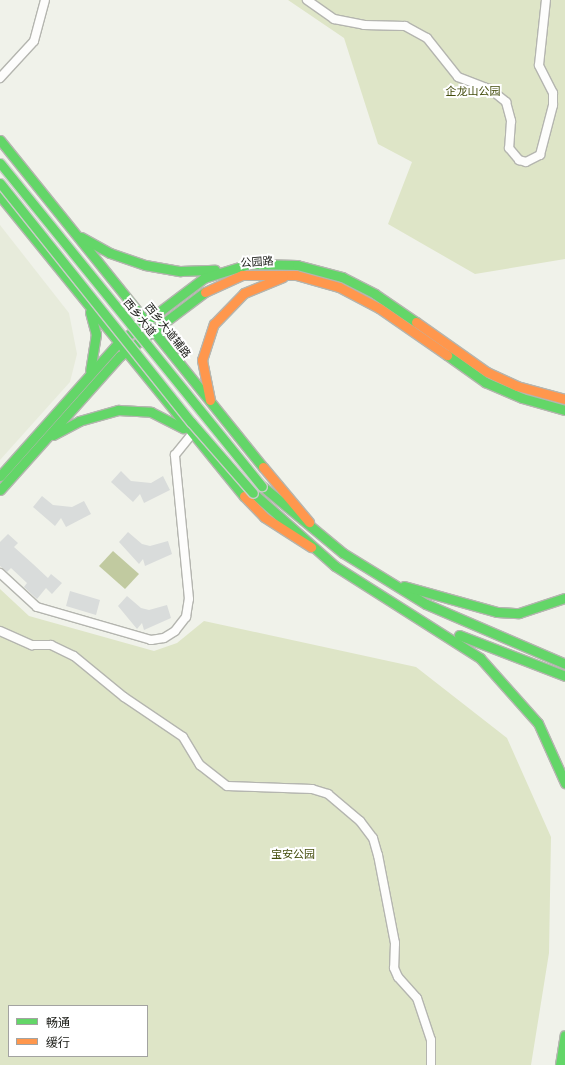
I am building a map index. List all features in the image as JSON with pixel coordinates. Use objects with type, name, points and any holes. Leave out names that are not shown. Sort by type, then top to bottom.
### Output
[{"type":"main road","name":"西乡大道辅路","points":[[0,140],[217,413],[319,535]]},
{"type":"main road","name":"西乡大道","points":[[0,163],[262,486],[319,535]]},
{"type":"main road","points":[[0,183],[191,422],[253,493],[334,566],[402,611],[462,644],[499,676],[538,724],[565,783]]},
{"type":"main road","points":[[0,196],[192,434],[264,517],[297,541],[314,548]]},
{"type":"main road","points":[[71,229],[99,248],[135,263],[180,271],[224,269]]},
{"type":"main road","points":[[75,289],[86,291],[95,286],[100,277],[98,263]]},
{"type":"main road","name":"公园路","points":[[0,476],[118,343],[197,282],[224,269],[281,263],[338,275],[375,294],[487,372],[517,386],[565,399]]},
{"type":"main road","name":"公园路","points":[[0,490],[126,352],[226,280],[262,273],[296,275],[330,283],[360,296],[464,369],[498,388],[565,410]]},
{"type":"main road","points":[[217,413],[205,387],[202,360],[214,324],[227,306],[252,288],[296,275]]},
{"type":"main road","points":[[82,297],[96,334],[93,364],[87,379]]},
{"type":"main road","points":[[169,405],[168,391],[176,382],[189,382],[197,388]]},
{"type":"main road","points":[[43,442],[79,421],[118,410],[165,417],[192,434]]},
{"type":"main road","points":[[319,535],[343,553],[389,583],[504,639],[565,664]]},
{"type":"main road","points":[[389,583],[497,612],[519,613],[565,598]]},
{"type":"main road","points":[[402,611],[499,652],[565,676]]},
{"type":"main road","points":[[560,1065],[565,1035]]},
{"type":"street","points":[[0,78],[34,41],[45,0]]},
{"type":"street","points":[[307,0],[321,12],[349,24],[392,24],[422,35],[458,77],[490,89],[506,102],[511,121],[509,148],[519,160],[526,162],[540,155],[553,105],[553,93],[539,64],[546,0]]},
{"type":"street","points":[[0,573],[36,607],[151,640],[164,638],[175,631],[186,617],[189,599],[175,455],[192,434]]},
{"type":"street","points":[[0,631],[32,645],[51,645],[74,656],[124,697],[183,737],[200,765],[227,786],[312,789],[328,794],[360,821],[373,838],[378,855],[395,943],[394,968],[398,977],[417,998],[431,1040],[431,1065]]},
{"type":"shaded area","points":[[0,225],[69,313],[77,354],[70,382],[0,460]]},
{"type":"shaded area","points":[[113,551],[139,574],[125,589],[99,566]]},
{"type":"green space","name":"企龙山公园","points":[[288,0],[565,0],[565,259],[475,274],[388,224],[412,162],[378,144],[344,38]]},
{"type":"green space","name":"宝安公园","points":[[0,589],[29,616],[154,651],[177,643],[204,621],[416,667],[507,738],[551,837],[549,953],[531,1065],[0,1065]]},
{"type":"building","points":[[121,471],[131,481],[151,483],[163,476],[170,490],[144,503],[140,494],[133,502],[111,482]]},
{"type":"building","points":[[42,496],[53,505],[72,507],[84,501],[91,514],[66,527],[61,518],[55,526],[33,507]]},
{"type":"building","points":[[128,532],[142,544],[150,546],[168,541],[172,554],[145,566],[143,559],[139,564],[119,542]]},
{"type":"building","points":[[8,534],[18,543],[14,547],[48,578],[51,574],[62,583],[52,594],[46,588],[37,599],[24,587],[27,583],[11,568],[7,572],[0,566],[0,542]]},
{"type":"building","points":[[70,591],[100,600],[96,615],[66,606]]},
{"type":"building","points":[[127,596],[141,608],[149,610],[167,605],[171,618],[144,630],[142,623],[137,629],[118,606]]},
{"type":"traffic: fast","points":[[0,140],[263,467]]},
{"type":"traffic: fast","points":[[0,163],[262,486]]},
{"type":"traffic: fast","points":[[0,183],[191,422],[253,493]]},
{"type":"traffic: fast","points":[[0,196],[244,496]]},
{"type":"traffic: fast","points":[[81,237],[110,253],[145,265],[180,271],[215,270]]},
{"type":"traffic: fast","points":[[0,476],[118,343],[204,278],[249,264],[297,265],[342,277],[375,294],[416,322]]},
{"type":"traffic: fast","points":[[0,490],[120,356],[205,292]]},
{"type":"traffic: fast","points":[[90,312],[96,334],[90,371]]},
{"type":"traffic: fast","points":[[447,355],[485,382],[522,398],[565,410]]},
{"type":"traffic: fast","points":[[53,435],[79,421],[118,410],[151,412],[183,428]]},
{"type":"traffic: fast","points":[[262,486],[343,553]]},
{"type":"traffic: fast","points":[[253,493],[335,566]]},
{"type":"traffic: fast","points":[[343,553],[426,604],[565,664]]},
{"type":"traffic: fast","points":[[335,566],[480,658],[538,723],[565,783]]},
{"type":"traffic: fast","points":[[404,586],[497,612],[519,613],[565,598]]},
{"type":"traffic: fast","points":[[459,635],[565,676]]},
{"type":"traffic: fast","points":[[560,1065],[565,1035]]},
{"type":"traffic: slow","points":[[205,292],[242,275],[296,275],[339,287],[379,308],[447,355]]},
{"type":"traffic: slow","points":[[210,400],[202,360],[214,324],[244,293],[283,277]]},
{"type":"traffic: slow","points":[[416,322],[487,372],[517,386],[565,399]]},
{"type":"traffic: slow","points":[[263,467],[309,522]]},
{"type":"traffic: slow","points":[[244,496],[264,517],[311,547]]}]
